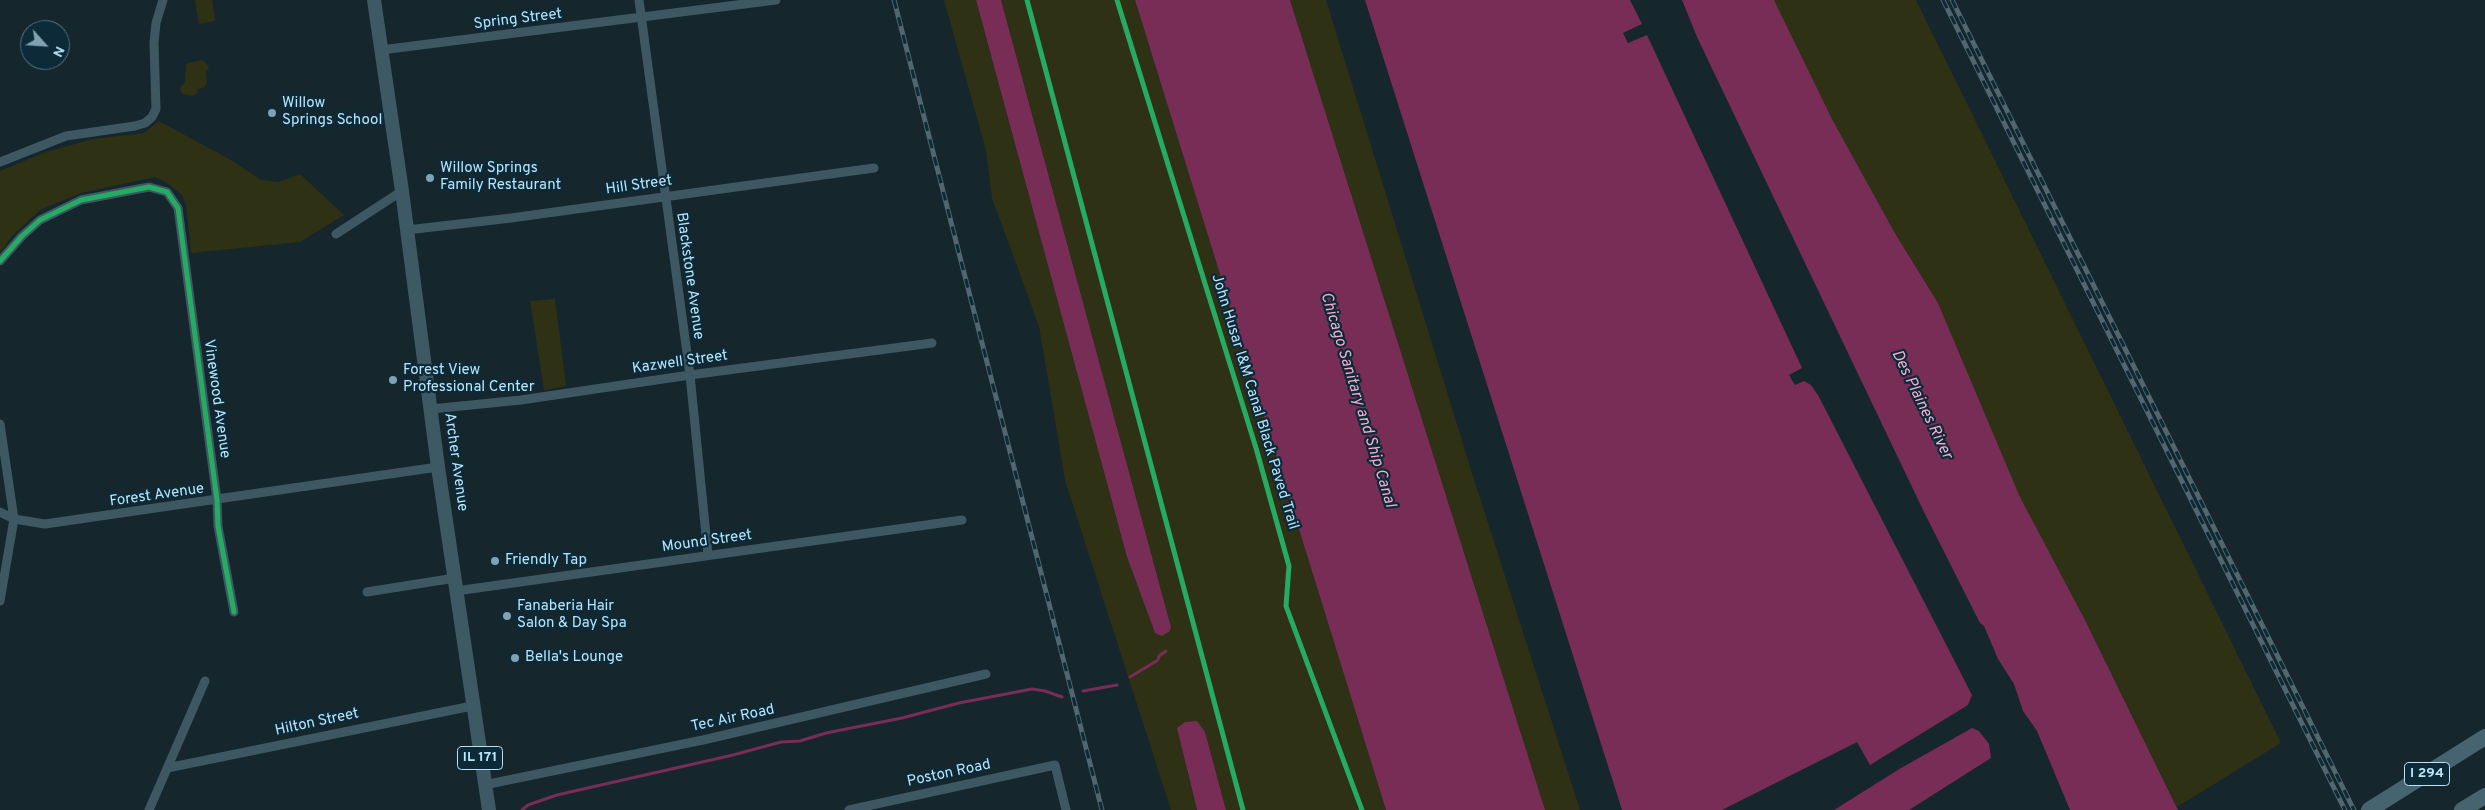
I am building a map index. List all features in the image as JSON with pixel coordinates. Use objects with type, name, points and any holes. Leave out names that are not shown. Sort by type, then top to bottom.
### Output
[{"type":"highway","name":"I 294","points":[[2369,810],[2485,737]]},
{"type":"highway","points":[[2462,810],[2485,796]]},
{"type":"main road","name":"Archer Avenue","points":[[374,0],[402,191],[438,467],[472,706],[489,810]]},
{"type":"street","points":[[0,162],[66,136],[145,124],[152,117],[156,109],[154,43],[156,23],[163,0]]},
{"type":"street","name":"Blackstone Avenue","points":[[639,0],[664,196],[690,375],[708,556]]},
{"type":"street","name":"Spring Street","points":[[381,50],[776,0]]},
{"type":"street","name":"Hill Street","points":[[407,230],[874,168]]},
{"type":"street","name":"Vinewood Avenue","points":[[0,261],[22,236],[40,220],[81,200],[149,187],[167,192],[178,208],[217,500],[218,526],[234,612]]},
{"type":"street","points":[[336,234],[402,191]]},
{"type":"street","name":"Kazwell Street","points":[[431,409],[521,400],[690,375],[932,343]]},
{"type":"street","points":[[0,424],[14,519],[0,600]]},
{"type":"street","name":"Forest Avenue","points":[[0,512],[14,519],[45,524],[438,467]]},
{"type":"street","name":"Mound Street","points":[[367,592],[456,585],[708,556],[962,520]]},
{"type":"street","name":"Tec Air Road","points":[[484,785],[703,740],[986,674]]},
{"type":"street","points":[[149,810],[205,681]]},
{"type":"street","name":"Hilton Street","points":[[167,768],[472,706]]},
{"type":"street","name":"Poston Road","points":[[849,810],[1055,766],[1066,810]]},
{"type":"green space","points":[[195,0],[212,0],[215,21],[199,24]]},
{"type":"green space","points":[[944,0],[976,0],[1127,557],[1155,633],[1170,631],[1171,627],[1001,0],[1135,0],[1386,810],[1226,810],[1205,732],[1187,771],[1197,810],[1171,810],[1065,480],[1039,326],[992,198],[986,150]]},
{"type":"green space","points":[[1290,0],[1326,0],[1472,473],[1580,810],[1545,810]]},
{"type":"green space","points":[[1774,0],[1916,0],[2281,743],[2177,807],[2085,620],[2020,497],[1938,303],[1896,235],[1832,119]]},
{"type":"green space","points":[[203,60],[209,67],[206,72],[207,82],[205,87],[198,89],[197,93],[192,96],[182,94],[180,88],[185,82],[186,65]]},
{"type":"green space","points":[[159,121],[231,160],[261,180],[279,182],[300,174],[344,215],[300,242],[191,253],[186,205],[182,195],[166,182],[155,177],[81,193],[40,210],[12,236],[0,253],[0,171],[46,152],[93,139],[144,133]]},
{"type":"green space","points":[[555,299],[566,386],[544,390],[530,301]]},
{"type":"water","points":[[976,0],[1001,0],[1171,627],[1170,631],[1162,636],[1155,633],[1127,557]]},
{"type":"water","name":"Chicago Sanitary and Ship Canal","points":[[1135,0],[1290,0],[1545,810],[1386,810]]},
{"type":"water","points":[[1365,0],[1630,0],[1642,24],[1623,33],[1628,43],[1647,35],[1802,368],[1789,375],[1795,385],[1804,381],[1811,385],[1818,395],[1972,695],[1968,705],[1870,765],[1857,742],[1722,810],[1622,810]]},
{"type":"water","name":"Des Plaines River","points":[[1682,0],[1774,0],[1832,119],[1896,235],[1938,303],[2020,497],[2085,620],[2178,810],[2070,810],[2037,731],[2023,711],[2014,684],[1998,659],[1984,626],[1980,623],[1924,512],[1697,37]]},
{"type":"water","points":[[1197,721],[1205,732],[1226,810],[1197,810],[1177,728],[1185,722]]},
{"type":"water","points":[[1972,728],[1979,731],[1989,744],[1991,758],[1909,810],[1834,810],[1901,768]]},
{"type":"waterway","points":[[1130,677],[1158,660],[1159,656],[1166,651]]},
{"type":"waterway","points":[[1083,691],[1117,685]]},
{"type":"waterway","points":[[522,810],[528,805],[557,795],[733,755],[781,742],[800,741],[826,733],[902,718],[959,703],[1032,689],[1062,697]]},
{"type":"railway","points":[[894,0],[1102,810]]},
{"type":"railway","points":[[1943,0],[2345,810]]},
{"type":"railway","points":[[1952,0],[2354,810]]},
{"type":"cycle path","points":[[1027,0],[1243,810]]},
{"type":"cycle path","name":"John Husar I&M Canal Black Paved Trail","points":[[1117,0],[1256,448],[1289,566],[1286,606],[1362,810]]},
{"type":"cycle path","points":[[0,261],[22,236],[40,220],[81,200],[149,187],[167,192],[178,208],[217,500],[218,526],[234,612]]},
{"type":"place","name":"Willow Springs School","points":[[272,113]]},
{"type":"place","name":"Willow Springs Family Restaurant","points":[[430,178]]},
{"type":"place","name":"Forest View Professional Center","points":[[393,380]]},
{"type":"place","name":"Friendly Tap","points":[[495,561]]},
{"type":"place","name":"Fanaberia Hair Salon & Day Spa","points":[[507,616]]},
{"type":"place","name":"Bella's Lounge","points":[[515,658]]}]
